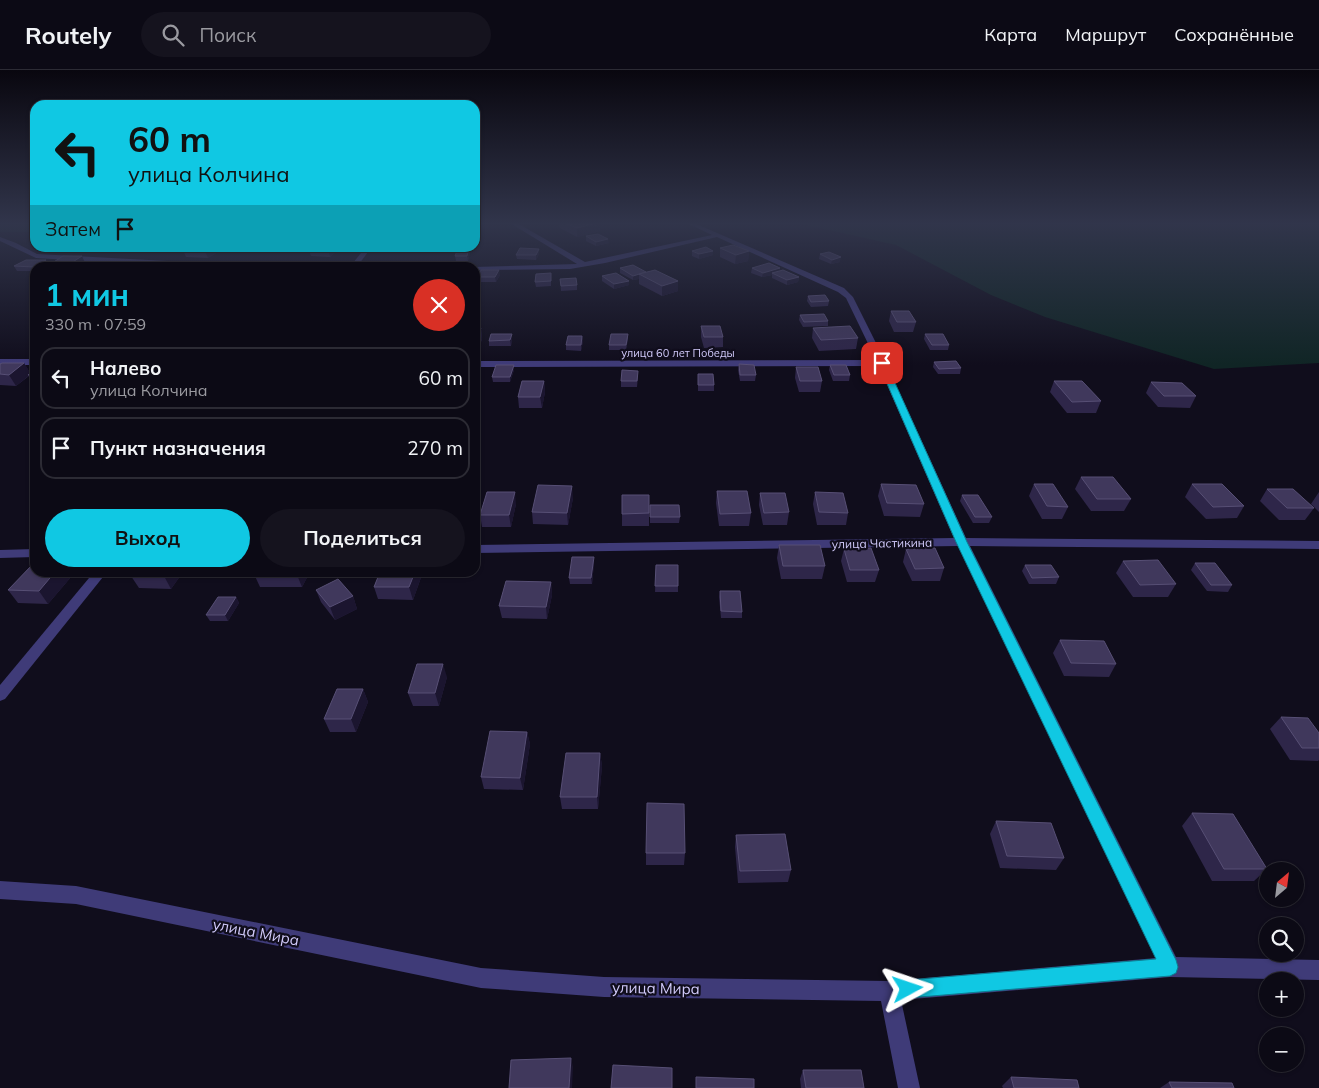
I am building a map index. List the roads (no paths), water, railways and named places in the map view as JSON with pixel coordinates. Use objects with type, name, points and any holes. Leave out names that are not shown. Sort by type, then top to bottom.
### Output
[{"type":"street","points":[[797,271],[841,290],[849,297],[857,309],[962,542],[1170,967]]},
{"type":"street","points":[[0,362],[30,362]]},
{"type":"street","name":"улица 60 лет Победы","points":[[480,364],[882,363]]},
{"type":"street","name":"улица Частикина","points":[[480,549],[962,542],[1319,545]]},
{"type":"street","points":[[0,554],[30,553]]},
{"type":"street","points":[[0,694],[97,577]]},
{"type":"street","name":"улица Мира","points":[[0,890],[76,895],[481,978],[604,987],[889,991],[1170,967],[1319,970]]},
{"type":"street","points":[[889,991],[910,1088]]}]
